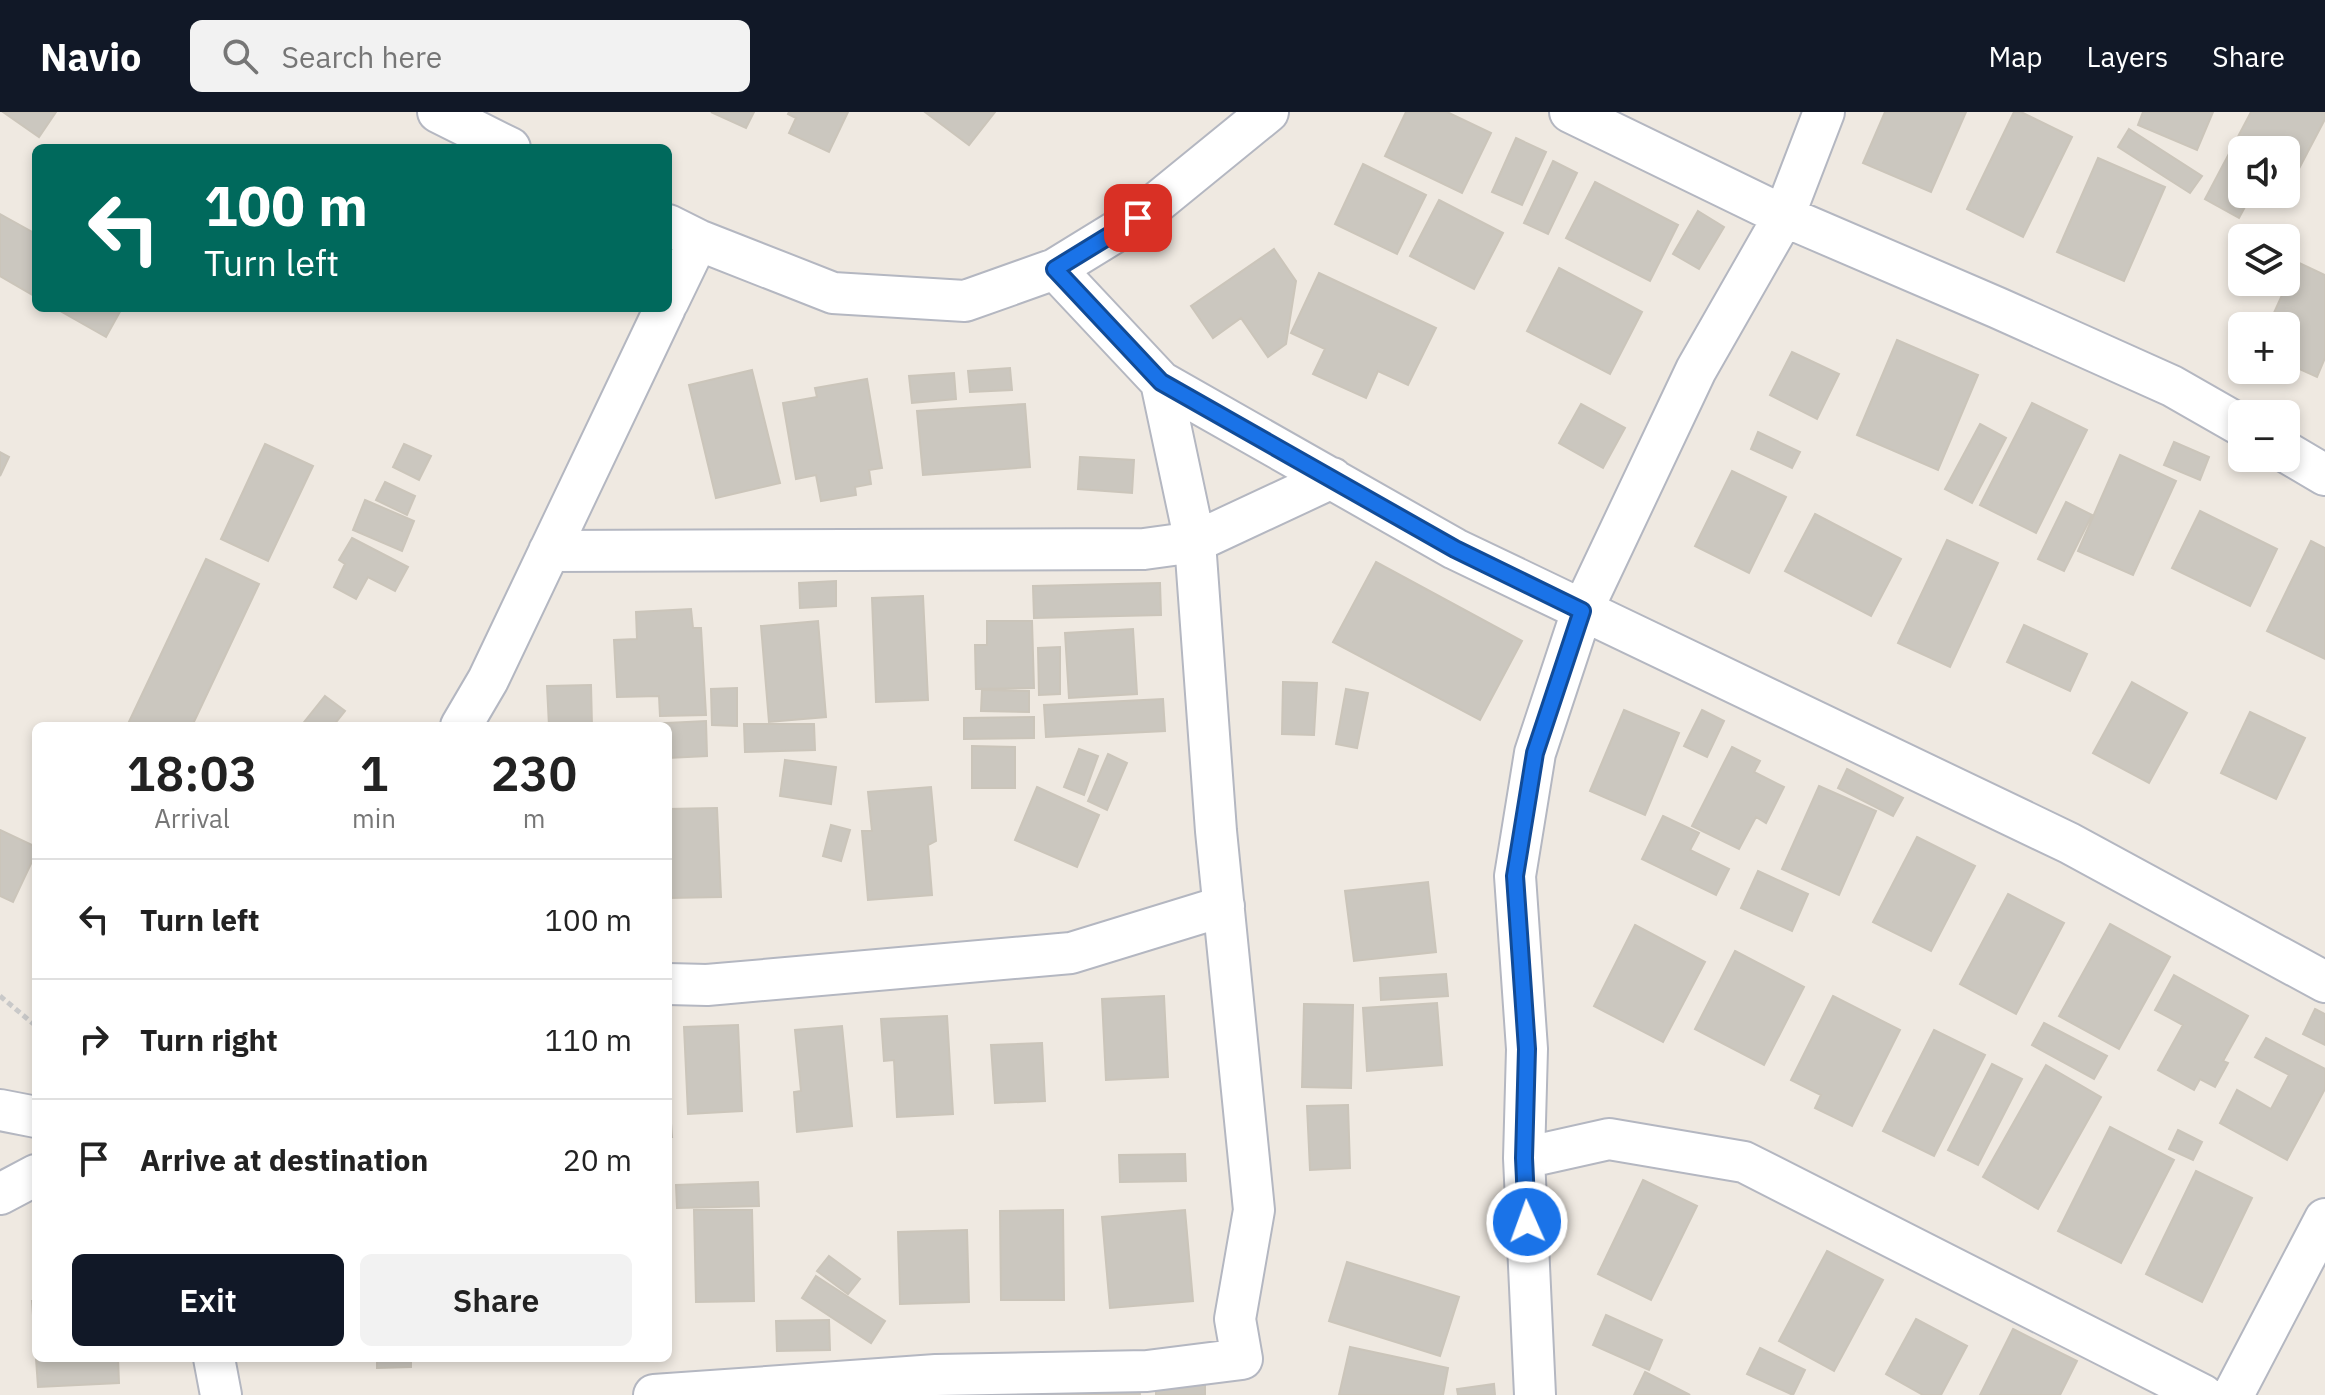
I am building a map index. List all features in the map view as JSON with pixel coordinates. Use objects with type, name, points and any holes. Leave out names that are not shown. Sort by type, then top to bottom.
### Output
[{"type":"street","points":[[438,112],[502,144]]},
{"type":"street","points":[[672,284],[683,233],[833,293],[965,301],[1055,269],[1138,218],[1268,112]]},
{"type":"street","points":[[1570,112],[1784,216],[2172,386],[2228,418]]},
{"type":"street","points":[[1535,1395],[1524,1158],[1527,1049],[1515,876],[1535,753],[1582,611],[1696,370],[1784,216],[1824,112]]},
{"type":"street","points":[[1055,269],[1161,382],[1455,549],[2069,843],[2325,982]]},
{"type":"street","points":[[463,722],[488,680],[663,312]]},
{"type":"street","points":[[654,1395],[937,1385],[1147,1371],[1242,1377],[1235,1319],[1254,1210],[1224,906],[1195,542],[1161,382]]},
{"type":"street","points":[[2300,460],[2325,475]]},
{"type":"street","points":[[549,551],[1144,549],[1195,542],[1332,478]]},
{"type":"street","points":[[672,984],[707,985],[1071,953],[1224,906]]},
{"type":"street","points":[[0,1110],[32,1116]]},
{"type":"street","points":[[1524,1158],[1609,1139],[1744,1162],[2203,1395]]},
{"type":"street","points":[[0,1194],[32,1177]]},
{"type":"street","points":[[2233,1395],[2325,1219]]},
{"type":"street","points":[[215,1362],[221,1395]]},
{"type":"path","points":[[0,996],[32,1023]]},
{"type":"building","points":[[3,112],[56,112],[39,137]]},
{"type":"building","points":[[711,112],[754,112],[746,128]]},
{"type":"building","points":[[789,112],[848,112],[829,152],[789,133],[796,118]]},
{"type":"building","points":[[925,112],[995,112],[969,145]]},
{"type":"building","points":[[1406,112],[1447,112],[1491,133],[1462,193],[1385,156]]},
{"type":"building","points":[[1885,112],[1966,112],[1931,192],[1863,163]]},
{"type":"building","points":[[2014,112],[2021,112],[2072,137],[2023,237],[1967,209]]},
{"type":"building","points":[[2143,112],[2213,112],[2197,150],[2138,125]]},
{"type":"building","points":[[2251,112],[2325,112],[2325,119],[2300,167],[2300,136],[2238,136]]},
{"type":"building","points":[[2129,129],[2202,176],[2190,193],[2118,147]]},
{"type":"building","points":[[1516,138],[1546,152],[1522,205],[1492,192]]},
{"type":"building","points":[[2228,156],[2228,208],[2244,208],[2239,218],[2205,199]]},
{"type":"building","points":[[2098,158],[2165,187],[2124,281],[2057,252]]},
{"type":"building","points":[[1553,161],[1577,173],[1548,234],[1524,223]]},
{"type":"building","points":[[1363,164],[1426,195],[1397,254],[1335,224]]},
{"type":"building","points":[[1595,182],[1678,225],[1650,281],[1566,238]]},
{"type":"building","points":[[1439,200],[1503,233],[1474,289],[1410,256]]},
{"type":"building","points":[[1698,211],[1724,227],[1699,269],[1673,254]]},
{"type":"building","points":[[0,214],[32,232],[32,295],[0,276]]},
{"type":"building","points":[[1274,249],[1296,281],[1286,344],[1268,357],[1241,318],[1213,338],[1191,306]]},
{"type":"building","points":[[2300,263],[2325,275],[2325,358],[2317,377],[2300,369],[2300,312],[2274,312],[2282,296],[2300,296]]},
{"type":"building","points":[[1559,268],[1642,312],[1610,374],[1527,331]]},
{"type":"building","points":[[1319,273],[1436,328],[1408,385],[1378,371],[1366,398],[1313,374],[1325,349],[1291,333]]},
{"type":"building","points":[[62,312],[120,312],[106,337]]},
{"type":"building","points":[[1897,340],[1978,375],[1938,470],[1857,435]]},
{"type":"building","points":[[1792,352],[1839,374],[1817,419],[1770,395]]},
{"type":"building","points":[[1010,368],[1012,390],[970,392],[968,371]]},
{"type":"building","points":[[752,370],[780,483],[716,498],[689,385]]},
{"type":"building","points":[[954,373],[956,399],[912,403],[909,376]]},
{"type":"building","points":[[867,379],[882,468],[869,470],[871,484],[855,487],[856,495],[821,501],[816,475],[796,479],[783,403],[817,397],[815,388]]},
{"type":"building","points":[[2032,403],[2087,430],[2036,533],[1980,505]]},
{"type":"building","points":[[1025,404],[1030,467],[923,475],[917,411]]},
{"type":"building","points":[[1581,404],[1625,428],[1603,468],[1559,443]]},
{"type":"building","points":[[1980,424],[2006,438],[1972,503],[1945,489]]},
{"type":"building","points":[[1758,432],[1800,452],[1792,468],[1751,449]]},
{"type":"building","points":[[2174,442],[2209,457],[2200,480],[2164,465]]},
{"type":"building","points":[[265,444],[313,466],[268,561],[221,539]]},
{"type":"building","points":[[404,444],[431,456],[419,480],[393,467]]},
{"type":"building","points":[[0,452],[9,457],[0,476]]},
{"type":"building","points":[[2120,455],[2176,481],[2133,575],[2078,551]]},
{"type":"building","points":[[1080,457],[1134,460],[1132,493],[1078,489]]},
{"type":"building","points":[[1732,471],[1786,497],[1749,573],[1695,546]]},
{"type":"building","points":[[385,482],[415,496],[407,515],[376,500]]},
{"type":"building","points":[[365,500],[414,521],[402,551],[353,530]]},
{"type":"building","points":[[2066,502],[2092,515],[2064,571],[2038,559]]},
{"type":"building","points":[[2200,511],[2277,549],[2250,606],[2172,568]]},
{"type":"building","points":[[1815,514],[1901,559],[1871,616],[1785,571]]},
{"type":"building","points":[[352,538],[408,567],[395,591],[368,577],[356,599],[334,587],[345,564],[339,560]]},
{"type":"building","points":[[1947,540],[1998,563],[1950,667],[1898,643]]},
{"type":"building","points":[[2311,541],[2325,548],[2325,659],[2267,631]]},
{"type":"building","points":[[206,559],[259,584],[194,722],[129,722]]},
{"type":"building","points":[[1376,562],[1522,641],[1480,720],[1333,642]]},
{"type":"building","points":[[836,581],[836,606],[800,608],[799,583]]},
{"type":"building","points":[[1160,583],[1161,615],[1034,618],[1033,586]]},
{"type":"building","points":[[923,596],[928,700],[876,702],[872,598]]},
{"type":"building","points":[[691,609],[693,628],[701,628],[706,715],[660,716],[659,696],[617,697],[614,640],[637,639],[636,612]]},
{"type":"building","points":[[818,621],[826,717],[769,722],[761,626]]},
{"type":"building","points":[[987,621],[1032,621],[1034,688],[976,689],[975,645],[987,645]]},
{"type":"building","points":[[2024,625],[2087,654],[2070,691],[2007,662]]},
{"type":"building","points":[[1133,629],[1137,694],[1069,698],[1065,633]]},
{"type":"building","points":[[1060,647],[1060,694],[1039,695],[1038,648]]},
{"type":"building","points":[[1283,682],[1317,683],[1314,735],[1282,734]]},
{"type":"building","points":[[2132,682],[2187,713],[2149,783],[2093,753]]},
{"type":"building","points":[[591,685],[592,722],[549,722],[547,686]]},
{"type":"building","points":[[737,688],[737,726],[712,725],[711,689]]},
{"type":"building","points":[[1346,689],[1368,693],[1357,748],[1336,744]]},
{"type":"building","points":[[982,690],[1029,691],[1029,712],[981,711]]},
{"type":"building","points":[[325,696],[345,711],[336,722],[304,722]]},
{"type":"building","points":[[1163,699],[1165,731],[1046,737],[1044,705]]},
{"type":"building","points":[[1624,710],[1679,733],[1645,815],[1590,791]]},
{"type":"building","points":[[1702,710],[1724,721],[1707,757],[1684,746]]},
{"type":"building","points":[[2250,712],[2305,738],[2276,799],[2221,773]]},
{"type":"building","points":[[1034,717],[1034,738],[964,739],[964,718]]},
{"type":"building","points":[[706,721],[707,756],[672,758],[672,723]]},
{"type":"building","points":[[744,724],[814,724],[815,750],[745,752]]},
{"type":"building","points":[[972,746],[1015,747],[1015,788],[972,788]]},
{"type":"building","points":[[1732,747],[1760,761],[1754,772],[1784,787],[1766,823],[1756,817],[1739,849],[1692,826]]},
{"type":"building","points":[[1079,749],[1098,756],[1084,795],[1064,787]]},
{"type":"building","points":[[1108,754],[1127,763],[1107,810],[1088,801]]},
{"type":"building","points":[[785,760],[836,767],[831,804],[780,796]]},
{"type":"building","points":[[1847,769],[1903,798],[1893,816],[1838,788]]},
{"type":"building","points":[[1819,786],[1876,811],[1839,895],[1782,869]]},
{"type":"building","points":[[931,787],[936,841],[928,845],[932,895],[868,900],[862,831],[872,831],[868,792]]},
{"type":"building","points":[[1037,787],[1099,815],[1077,867],[1015,840]]},
{"type":"building","points":[[717,808],[721,897],[672,898],[672,809]]},
{"type":"building","points":[[1663,816],[1699,833],[1690,850],[1729,869],[1716,895],[1642,859]]},
{"type":"building","points":[[831,825],[850,830],[841,861],[823,856]]},
{"type":"building","points":[[0,830],[32,845],[32,862],[13,902],[0,896]]},
{"type":"building","points":[[1917,837],[1975,866],[1931,951],[1873,922]]},
{"type":"building","points":[[1758,871],[1808,894],[1792,931],[1741,908]]},
{"type":"building","points":[[1428,882],[1436,952],[1354,961],[1345,891]]},
{"type":"building","points":[[2008,894],[2064,923],[2016,1014],[1960,984]]},
{"type":"building","points":[[2110,924],[2170,957],[2119,1049],[2059,1016]]},
{"type":"building","points":[[1635,925],[1705,962],[1663,1042],[1594,1006]]},
{"type":"building","points":[[1735,951],[1804,987],[1764,1065],[1695,1029]]},
{"type":"building","points":[[1446,974],[1448,996],[1381,1000],[1380,978]]},
{"type":"building","points":[[2174,975],[2248,1016],[2223,1061],[2228,1063],[2215,1087],[2200,1079],[2194,1090],[2158,1070],[2183,1025],[2155,1010]]},
{"type":"building","points":[[1164,996],[1168,1077],[1106,1080],[1102,999]]},
{"type":"building","points":[[1833,996],[1900,1030],[1852,1126],[1815,1108],[1821,1095],[1791,1080]]},
{"type":"building","points":[[1437,1003],[1442,1065],[1367,1071],[1363,1008]]},
{"type":"building","points":[[1304,1004],[1353,1005],[1351,1088],[1302,1087]]},
{"type":"building","points":[[2315,1009],[2325,1014],[2325,1045],[2303,1034]]},
{"type":"building","points":[[947,1016],[953,1114],[897,1117],[894,1060],[884,1061],[881,1019]]},
{"type":"building","points":[[2044,1023],[2107,1056],[2094,1079],[2032,1045]]},
{"type":"building","points":[[738,1025],[742,1111],[688,1114],[684,1027]]},
{"type":"building","points":[[842,1026],[852,1126],[797,1132],[794,1092],[801,1091],[795,1030]]},
{"type":"building","points":[[1934,1030],[1985,1055],[1934,1156],[1883,1131]]},
{"type":"building","points":[[2266,1038],[2325,1069],[2325,1089],[2287,1160],[2220,1123],[2237,1090],[2271,1109],[2289,1075],[2255,1057]]},
{"type":"building","points":[[1042,1043],[1045,1101],[995,1103],[991,1045]]},
{"type":"building","points":[[1992,1064],[2022,1079],[1978,1165],[1948,1150]]},
{"type":"building","points":[[2046,1065],[2101,1097],[2038,1209],[1983,1177]]},
{"type":"building","points":[[1348,1105],[1350,1168],[1310,1170],[1307,1106]]},
{"type":"building","points":[[2110,1127],[2174,1160],[2121,1263],[2058,1231]]},
{"type":"building","points":[[2178,1130],[2202,1142],[2193,1160],[2169,1149]]},
{"type":"building","points":[[1185,1154],[1186,1181],[1120,1182],[1119,1155]]},
{"type":"building","points":[[2196,1171],[2252,1198],[2202,1302],[2146,1274]]},
{"type":"building","points":[[1643,1180],[1697,1206],[1651,1300],[1598,1274]]},
{"type":"building","points":[[758,1182],[759,1206],[677,1208],[676,1185]]},
{"type":"building","points":[[694,1210],[752,1210],[754,1301],[696,1302]]},
{"type":"building","points":[[1063,1210],[1064,1300],[1001,1300],[1000,1211]]},
{"type":"building","points":[[1185,1210],[1193,1301],[1110,1308],[1102,1217]]},
{"type":"building","points":[[967,1230],[969,1302],[900,1304],[898,1232]]},
{"type":"building","points":[[1827,1251],[1883,1280],[1834,1371],[1779,1341]]},
{"type":"building","points":[[829,1256],[860,1279],[848,1294],[817,1271]]},
{"type":"building","points":[[1347,1262],[1459,1297],[1440,1356],[1329,1321]]},
{"type":"building","points":[[816,1276],[885,1321],[871,1343],[802,1298]]},
{"type":"building","points":[[1606,1315],[1662,1340],[1649,1370],[1593,1345]]},
{"type":"building","points":[[1916,1319],[1967,1346],[1941,1395],[1923,1395],[1886,1374]]},
{"type":"building","points":[[829,1320],[830,1350],[777,1351],[776,1321]]},
{"type":"building","points":[[2013,1329],[2077,1361],[2060,1395],[1980,1395]]},
{"type":"building","points":[[1350,1347],[1448,1368],[1443,1395],[1339,1395]]},
{"type":"building","points":[[1760,1348],[1805,1370],[1793,1395],[1747,1374]]},
{"type":"building","points":[[36,1362],[118,1362],[119,1383],[38,1387]]},
{"type":"building","points":[[377,1362],[411,1362],[411,1367],[377,1368]]},
{"type":"building","points":[[1645,1372],[1690,1395],[1634,1395]]},
{"type":"building","points":[[1156,1373],[1205,1373],[1205,1395],[1156,1395]]},
{"type":"building","points":[[1139,1382],[1140,1395],[1024,1393]]},
{"type":"building","points":[[1494,1384],[1495,1395],[1458,1395],[1457,1389]]},
{"type":"route","points":[[1138,218],[1055,269],[1161,382],[1455,549],[1582,611],[1535,753],[1515,876],[1527,1049],[1524,1158],[1527,1222]]}]
